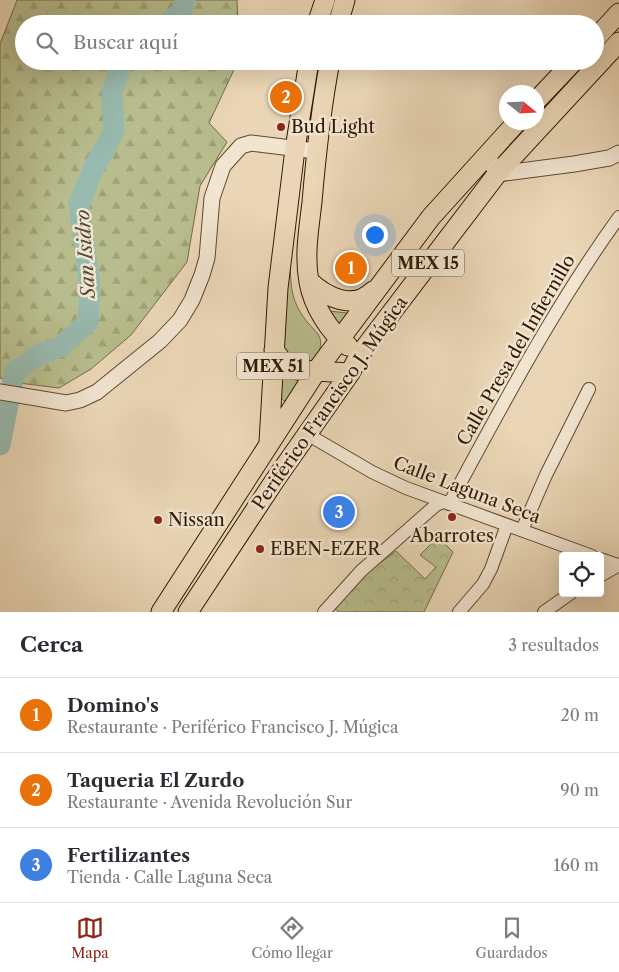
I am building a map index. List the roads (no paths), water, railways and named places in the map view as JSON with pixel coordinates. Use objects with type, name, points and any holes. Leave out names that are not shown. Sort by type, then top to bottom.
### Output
[{"type":"main road","points":[[320,15],[325,0]]},
{"type":"main road","points":[[341,15],[345,0]]},
{"type":"main road","points":[[604,29],[619,13]]},
{"type":"main road","name":"Periférico Francisco J. Múgica","points":[[604,58],[619,42]]},
{"type":"main road","name":"MEX 51","points":[[275,480],[269,444],[278,288],[295,149],[308,70]]},
{"type":"main road","points":[[329,70],[316,151],[307,254],[309,282],[318,309],[339,339],[360,354]]},
{"type":"main road","points":[[544,93],[565,70]]},
{"type":"main road","name":"Periférico Francisco J. Múgica","points":[[188,612],[275,480],[350,372],[360,354],[497,174],[593,70]]},
{"type":"main road","name":"Periférico Francisco J. Múgica","points":[[161,612],[339,339],[431,218],[510,130]]},
{"type":"main road","points":[[309,282],[326,296],[347,301],[358,300],[368,296],[381,284]]},
{"type":"main road","points":[[274,350],[283,362],[297,370],[350,372]]},
{"type":"street","points":[[0,392],[66,403],[80,400],[97,392],[141,357],[180,320],[192,300],[207,258],[212,198],[223,166],[231,157],[241,146],[251,143],[316,151]]},
{"type":"street","points":[[487,154],[497,174],[609,158],[619,153]]},
{"type":"street","name":"Calle Presa del Infiernillo","points":[[324,612],[362,571],[436,505],[446,503],[524,367],[596,248],[619,217]]},
{"type":"street","points":[[522,530],[546,475],[589,389]]},
{"type":"street","name":"Calle Laguna Seca","points":[[307,434],[372,472],[406,488],[581,552]]},
{"type":"street","points":[[459,612],[484,584],[507,525]]},
{"type":"street","points":[[604,560],[618,565]]},
{"type":"street","points":[[604,574],[618,565]]},
{"type":"street","points":[[544,612],[565,597]]},
{"type":"waterway","name":"San Isidro","points":[[178,15],[182,12],[185,0]]},
{"type":"waterway","name":"San Isidro","points":[[0,445],[15,371],[42,353],[60,347],[88,322],[90,288],[79,204],[95,165],[114,132],[112,93],[119,70]]},
{"type":"place","name":"Taqueria El Zurdo","points":[[286,97]]},
{"type":"place","name":"Bud Light","points":[[281,127]]},
{"type":"place","name":"Domino's","points":[[351,268]]},
{"type":"place","name":"Fertilizantes","points":[[339,512]]},
{"type":"place","name":"Abarrotes","points":[[452,517]]},
{"type":"place","name":"Nissan","points":[[158,520]]},
{"type":"place","name":"EBEN-EZER","points":[[260,549]]}]
